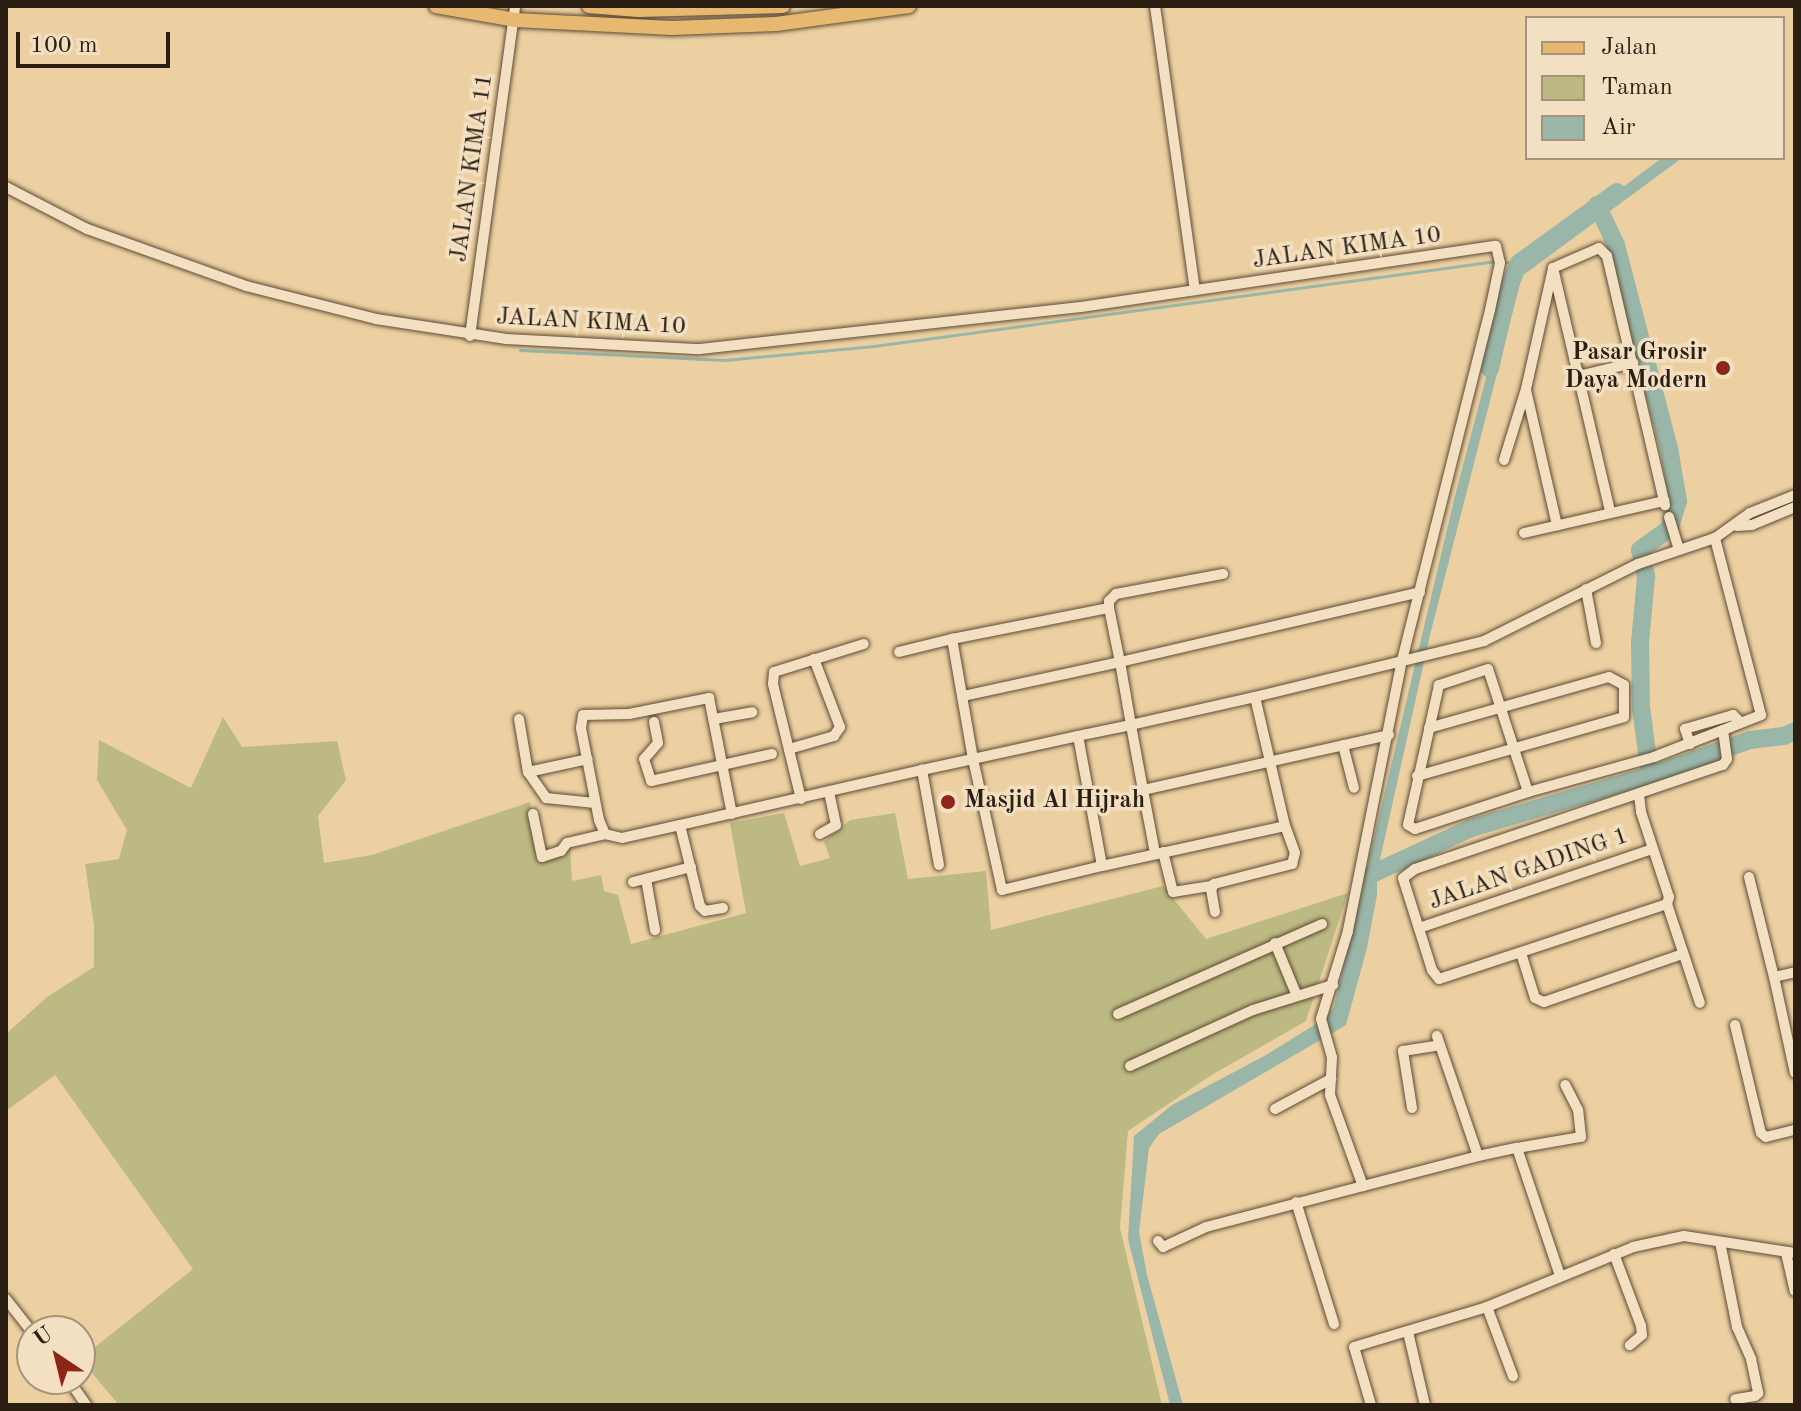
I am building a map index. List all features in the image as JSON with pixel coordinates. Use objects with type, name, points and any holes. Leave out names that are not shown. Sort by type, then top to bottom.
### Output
[{"type":"main road","points":[[436,6],[515,13],[587,27],[687,28],[776,24],[909,6]]},
{"type":"main road","points":[[589,6],[638,10],[783,6]]},
{"type":"street","points":[[1155,6],[1195,290]]},
{"type":"street","name":"JALAN KIMA 11","points":[[470,336],[515,13]]},
{"type":"street","name":"JALAN KIMA 10","points":[[6,187],[87,229],[246,286],[376,319],[470,336],[714,348],[1068,309],[1433,258],[1494,246],[1500,258],[1420,592]]},
{"type":"street","points":[[1524,533],[1610,511],[1664,503],[1605,251],[1590,250],[1553,268]]},
{"type":"street","points":[[1553,268],[1610,511]]},
{"type":"street","points":[[1504,460],[1526,389],[1553,268]]},
{"type":"street","points":[[1578,376],[1633,363]]},
{"type":"street","points":[[1526,389],[1557,525]]},
{"type":"street","points":[[533,814],[542,857],[561,851],[567,843],[605,834],[622,838],[1428,656],[1484,641],[1643,563],[1715,538],[1737,526],[1750,513],[1795,495]]},
{"type":"street","points":[[1737,526],[1752,525],[1795,507]]},
{"type":"street","points":[[1669,517],[1679,549]]},
{"type":"street","points":[[1528,792],[1488,669],[1439,685],[1408,825],[1415,829],[1724,734],[1739,721],[1761,715],[1715,538]]},
{"type":"street","points":[[1223,574],[1116,594],[1109,601],[1143,790],[1173,892],[1212,886],[1292,864],[1295,853],[1268,763],[1255,697]]},
{"type":"street","points":[[1586,589],[1596,643]]},
{"type":"street","points":[[963,696],[1420,592],[1408,659],[1333,985],[1321,1019],[1332,1057],[1330,1095],[1363,1186]]},
{"type":"street","points":[[899,652],[1109,608]]},
{"type":"street","points":[[952,639],[973,759],[1002,890],[1159,852],[1285,826]]},
{"type":"street","points":[[801,799],[772,678],[778,669],[864,644]]},
{"type":"street","points":[[789,749],[834,736],[840,727],[814,659]]},
{"type":"street","points":[[1417,776],[1624,717],[1624,685],[1609,677],[1429,728]]},
{"type":"street","points":[[605,834],[595,803],[581,728],[581,718],[586,713],[629,714],[706,698],[712,703],[732,814]]},
{"type":"street","points":[[714,719],[752,712]]},
{"type":"street","points":[[1690,744],[1685,729],[1733,715],[1739,721]]},
{"type":"street","points":[[519,719],[528,772],[546,798],[595,803]]},
{"type":"street","points":[[654,722],[658,743],[644,759],[648,780],[772,754]]},
{"type":"street","points":[[1667,904],[1439,979],[1432,970],[1403,884],[1408,874],[1716,770],[1727,759],[1724,734]]},
{"type":"street","points":[[1143,790],[1389,735]]},
{"type":"street","points":[[1078,736],[1102,866]]},
{"type":"street","points":[[1343,745],[1354,788]]},
{"type":"street","points":[[528,772],[588,759]]},
{"type":"street","points":[[922,770],[939,865]]},
{"type":"street","points":[[820,834],[836,825],[829,792]]},
{"type":"street","points":[[1639,795],[1652,849],[1669,897],[1667,904],[1700,1003]]},
{"type":"street","points":[[680,825],[702,909],[723,908]]},
{"type":"street","name":"JALAN GADING 1","points":[[1419,928],[1652,849]]},
{"type":"street","points":[[633,882],[691,867]]},
{"type":"street","points":[[1749,877],[1795,1073]]},
{"type":"street","points":[[646,879],[655,930]]},
{"type":"street","points":[[1212,886],[1215,912]]},
{"type":"street","points":[[1118,1014],[1322,924]]},
{"type":"street","points":[[1275,943],[1297,996]]},
{"type":"street","points":[[1521,953],[1535,998],[1544,1002],[1683,954]]},
{"type":"street","points":[[1774,977],[1795,972]]},
{"type":"street","points":[[1130,1066],[1253,1010],[1333,985]]},
{"type":"street","points":[[1735,1025],[1761,1133],[1766,1137],[1795,1130]]},
{"type":"street","points":[[1412,1108],[1403,1051],[1438,1040],[1478,1156]]},
{"type":"street","points":[[1275,1109],[1331,1079]]},
{"type":"street","points":[[1158,1241],[1163,1247],[1206,1227],[1296,1202],[1478,1156],[1581,1137],[1578,1110],[1565,1085]]},
{"type":"street","points":[[1517,1148],[1560,1276]]},
{"type":"street","points":[[1296,1202],[1334,1324]]},
{"type":"street","points":[[1371,1405],[1354,1347],[1487,1307],[1651,1241],[1679,1236],[1790,1253],[1795,1291]]},
{"type":"street","points":[[1720,1242],[1737,1327],[1751,1359],[1758,1393],[1735,1399]]},
{"type":"street","points":[[1614,1254],[1641,1326],[1642,1335],[1630,1345]]},
{"type":"street","points":[[6,1299],[19,1315]]},
{"type":"street","points":[[1487,1307],[1513,1376]]},
{"type":"street","points":[[1408,1332],[1425,1405]]},
{"type":"green space","points":[[223,717],[242,747],[337,741],[346,780],[318,816],[324,863],[372,855],[530,802],[539,855],[570,845],[572,881],[601,875],[604,891],[618,895],[631,944],[746,913],[730,823],[784,813],[800,866],[830,858],[824,842],[850,820],[895,813],[908,879],[986,871],[991,930],[1163,886],[1206,939],[1348,893],[1306,1021],[1210,1076],[1128,1131],[1120,1228],[1162,1405],[119,1405],[96,1378],[96,1346],[193,1269],[55,1075],[6,1111],[6,1034],[47,997],[94,967],[94,925],[85,864],[119,859],[127,830],[97,780],[99,740],[191,788]]},
{"type":"water","points":[[1659,160],[1679,160],[1522,276],[1430,635],[1377,873],[1377,895],[1367,948],[1346,1025],[1159,1134],[1149,1148],[1139,1232],[1147,1275],[1183,1405],[1170,1405],[1128,1239],[1134,1136],[1172,1105],[1266,1055],[1324,1019],[1334,1007],[1454,500],[1515,267]]},
{"type":"waterway","points":[[1490,369],[1508,289],[1519,263],[1617,192]]},
{"type":"waterway","points":[[1597,205],[1616,245],[1669,448],[1678,501],[1670,528],[1640,550],[1646,577],[1640,643],[1641,707],[1650,775]]},
{"type":"waterway","points":[[520,350],[725,360],[874,346],[1496,261]]},
{"type":"waterway","points":[[1503,262],[1519,263]]},
{"type":"waterway","points":[[1372,874],[1471,828],[1654,774],[1750,740],[1784,736],[1795,731]]},
{"type":"place","name":"Pasar Grosir Daya Modern","points":[[1723,368]]},
{"type":"place","name":"Masjid Al Hijrah","points":[[948,802]]}]
